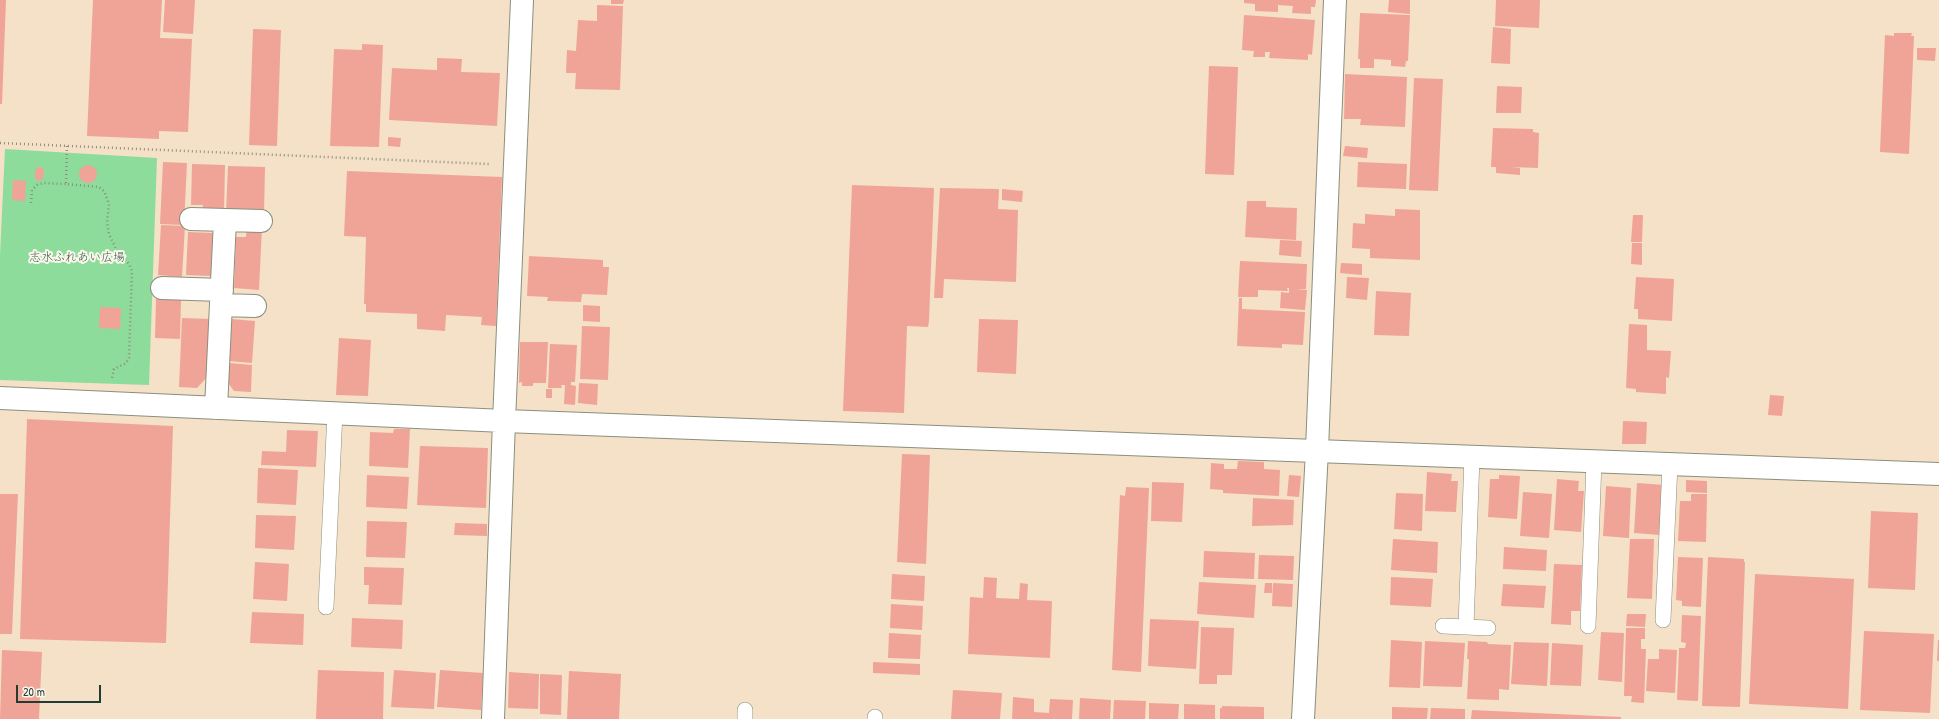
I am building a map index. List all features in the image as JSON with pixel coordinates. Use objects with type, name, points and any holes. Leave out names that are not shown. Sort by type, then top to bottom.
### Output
[{"type":"street","points":[[493,719],[522,0]]},
{"type":"street","points":[[1303,719],[1317,450],[1335,0]]},
{"type":"street","points":[[191,219],[260,221]]},
{"type":"street","points":[[216,408],[225,220]]},
{"type":"street","points":[[162,288],[221,298],[255,306]]},
{"type":"street","points":[[0,398],[335,412],[504,421],[1939,474]]},
{"type":"lane","points":[[326,607],[335,412]]},
{"type":"lane","points":[[1466,627],[1472,456]]},
{"type":"lane","points":[[1588,626],[1594,461]]},
{"type":"lane","points":[[1663,620],[1670,464]]},
{"type":"lane","points":[[1443,626],[1488,628]]},
{"type":"path","points":[[0,143],[516,165]]},
{"type":"path","points":[[66,184],[67,146]]},
{"type":"path","points":[[31,203],[32,190],[37,185],[43,183],[99,187],[104,191],[109,204],[107,222],[108,234],[116,249],[129,264],[132,271],[129,358],[126,363],[114,369],[109,402]]},
{"type":"green space","name":"志水ふれあい広場","points":[[5,149],[157,158],[149,385],[0,380],[0,255]]},
{"type":"building","points":[[0,0],[6,0],[2,104],[0,104]]},
{"type":"building","points":[[93,0],[162,0],[160,38],[192,39],[188,132],[159,131],[159,139],[87,136]]},
{"type":"building","points":[[165,0],[195,0],[193,34],[163,32]]},
{"type":"building","points":[[611,0],[624,0],[623,4],[611,4]]},
{"type":"building","points":[[1244,0],[1316,0],[1315,7],[1311,7],[1311,14],[1292,13],[1293,6],[1278,5],[1278,12],[1255,11],[1255,4],[1244,3]]},
{"type":"building","points":[[1389,0],[1410,0],[1410,14],[1388,12]]},
{"type":"building","points":[[1496,0],[1540,0],[1539,28],[1495,26]]},
{"type":"building","points":[[597,5],[623,6],[620,90],[575,89],[576,73],[566,73],[567,50],[576,51],[578,20],[597,21]]},
{"type":"building","points":[[1360,13],[1410,15],[1408,61],[1406,61],[1405,67],[1391,66],[1391,60],[1374,59],[1374,68],[1360,68],[1360,59],[1358,59]]},
{"type":"building","points":[[1244,15],[1315,20],[1312,55],[1308,54],[1308,60],[1269,58],[1270,52],[1265,52],[1265,57],[1253,57],[1254,51],[1242,50]]},
{"type":"building","points":[[1493,27],[1511,29],[1510,64],[1491,63]]},
{"type":"building","points":[[253,29],[281,30],[277,146],[249,145]]},
{"type":"building","points":[[1894,33],[1912,33],[1911,36],[1914,36],[1909,154],[1880,152],[1885,35],[1894,36]]},
{"type":"building","points":[[362,44],[383,45],[379,147],[330,146],[334,49],[362,50]]},
{"type":"building","points":[[1917,48],[1936,48],[1935,61],[1917,60]]},
{"type":"building","points":[[437,58],[462,59],[461,72],[500,73],[497,126],[389,120],[392,68],[437,70]]},
{"type":"building","points":[[1209,66],[1238,67],[1234,175],[1205,174]]},
{"type":"building","points":[[1345,74],[1407,77],[1405,127],[1360,125],[1361,119],[1344,119]]},
{"type":"building","points":[[1414,78],[1443,79],[1438,191],[1409,190]]},
{"type":"building","points":[[1497,86],[1522,87],[1521,113],[1496,113]]},
{"type":"building","points":[[1493,128],[1533,129],[1533,132],[1539,133],[1538,168],[1511,167],[1520,168],[1520,175],[1496,173],[1496,167],[1491,167]]},
{"type":"building","points":[[388,137],[401,138],[400,147],[388,146]]},
{"type":"building","points":[[1345,146],[1368,148],[1367,158],[1343,156]]},
{"type":"building","points":[[163,162],[187,163],[184,225],[160,224]]},
{"type":"building","points":[[1358,162],[1407,164],[1406,189],[1357,187]]},
{"type":"building","points":[[192,164],[225,165],[224,212],[202,212],[203,205],[191,205]]},
{"type":"building","points":[[88,165],[94,168],[97,174],[94,180],[88,183],[82,180],[79,174],[82,168]]},
{"type":"building","points":[[228,166],[265,167],[264,214],[226,213]]},
{"type":"building","points":[[38,167],[42,167],[44,171],[43,179],[40,181],[35,179],[35,171]]},
{"type":"building","points":[[347,171],[502,177],[496,326],[481,325],[482,317],[446,315],[445,331],[417,329],[417,314],[366,312],[366,304],[364,304],[366,237],[344,236]]},
{"type":"building","points":[[13,180],[26,181],[25,201],[12,200]]},
{"type":"building","points":[[852,185],[934,188],[929,321],[928,327],[907,326],[904,413],[843,411]]},
{"type":"building","points":[[940,188],[999,189],[998,209],[1018,210],[1016,282],[944,279],[943,298],[934,298]]},
{"type":"building","points":[[1002,189],[1023,191],[1022,202],[1002,200]]},
{"type":"building","points":[[1247,201],[1266,201],[1266,207],[1297,208],[1296,240],[1245,237]]},
{"type":"building","points":[[1395,209],[1420,210],[1420,260],[1370,258],[1370,249],[1352,248],[1353,223],[1365,224],[1365,214],[1395,216]]},
{"type":"building","points":[[1633,215],[1643,215],[1642,242],[1631,242]]},
{"type":"building","points":[[161,225],[185,226],[182,277],[158,275]]},
{"type":"building","points":[[247,226],[262,227],[259,290],[234,288],[236,237],[246,237]]},
{"type":"building","points":[[188,232],[213,233],[211,276],[186,275]]},
{"type":"building","points":[[1280,240],[1302,241],[1301,257],[1279,255]]},
{"type":"building","points":[[1632,243],[1642,243],[1642,265],[1631,264]]},
{"type":"building","points":[[529,256],[603,260],[603,267],[609,267],[607,295],[582,294],[581,302],[547,301],[548,297],[527,296]]},
{"type":"building","points":[[1240,261],[1307,264],[1306,289],[1296,289],[1307,290],[1305,310],[1280,308],[1281,292],[1289,293],[1289,288],[1287,288],[1288,291],[1258,290],[1258,297],[1238,297]]},
{"type":"building","points":[[1341,263],[1362,264],[1362,275],[1340,273]]},
{"type":"building","points":[[1347,277],[1369,278],[1367,300],[1346,298]]},
{"type":"building","points":[[1636,277],[1674,279],[1672,321],[1638,319],[1638,309],[1634,309]]},
{"type":"building","points":[[1376,291],[1411,293],[1409,336],[1374,335]]},
{"type":"building","points":[[1239,298],[1242,298],[1242,309],[1305,312],[1303,345],[1282,344],[1282,348],[1237,346]]},
{"type":"building","points":[[156,299],[181,300],[180,339],[155,338]]},
{"type":"building","points":[[583,305],[600,306],[600,322],[583,321]]},
{"type":"building","points":[[100,307],[121,308],[120,329],[99,328]]},
{"type":"building","points":[[182,318],[212,319],[210,374],[197,388],[179,387]]},
{"type":"building","points":[[231,319],[255,321],[252,363],[229,361]]},
{"type":"building","points":[[979,319],[1018,320],[1016,374],[977,372]]},
{"type":"building","points":[[1629,324],[1647,325],[1647,350],[1671,351],[1669,378],[1666,377],[1666,394],[1636,392],[1636,389],[1626,388]]},
{"type":"building","points":[[582,326],[610,327],[608,380],[580,379]]},
{"type":"building","points":[[339,338],[371,340],[368,396],[336,395]]},
{"type":"building","points":[[520,342],[548,342],[546,383],[533,383],[533,386],[522,386],[522,382],[519,383]]},
{"type":"building","points":[[550,344],[577,345],[575,382],[571,382],[571,385],[576,386],[575,405],[564,404],[565,385],[561,385],[562,388],[548,388]]},
{"type":"building","points":[[229,363],[252,365],[251,392],[234,391],[228,383]]},
{"type":"building","points":[[579,383],[598,384],[597,405],[578,403]]},
{"type":"building","points":[[546,389],[552,389],[552,398],[546,398]]},
{"type":"building","points":[[1770,395],[1784,396],[1782,416],[1768,415]]},
{"type":"building","points":[[27,419],[173,426],[166,643],[20,639]]},
{"type":"building","points":[[1623,421],[1647,422],[1646,444],[1622,444]]},
{"type":"building","points":[[394,429],[410,429],[408,468],[369,466],[370,432],[393,433]]},
{"type":"building","points":[[287,430],[318,431],[316,467],[261,465],[262,451],[286,452]]},
{"type":"building","points":[[420,446],[488,448],[486,508],[417,505]]},
{"type":"building","points":[[902,454],[930,455],[926,564],[897,562]]},
{"type":"building","points":[[1238,461],[1264,462],[1264,469],[1280,470],[1279,496],[1223,493],[1223,490],[1210,489],[1211,463],[1224,464],[1224,469],[1237,469]]},
{"type":"building","points":[[258,468],[298,470],[296,505],[257,503]]},
{"type":"building","points":[[1427,472],[1452,474],[1451,481],[1458,481],[1456,512],[1425,511]]},
{"type":"building","points":[[367,475],[409,477],[407,509],[366,507]]},
{"type":"building","points":[[1289,475],[1301,476],[1299,497],[1287,496]]},
{"type":"building","points":[[1499,475],[1520,476],[1517,519],[1488,517],[1490,479],[1499,479]]},
{"type":"building","points":[[1557,479],[1579,481],[1578,491],[1584,491],[1581,532],[1554,530]]},
{"type":"building","points":[[1686,480],[1707,481],[1707,493],[1686,492]]},
{"type":"building","points":[[1152,482],[1184,483],[1182,522],[1151,521]]},
{"type":"building","points":[[1637,483],[1664,485],[1660,535],[1634,533]]},
{"type":"building","points":[[1606,486],[1631,488],[1629,538],[1603,536]]},
{"type":"building","points":[[1126,487],[1149,488],[1141,672],[1112,670],[1120,495],[1125,496]]},
{"type":"building","points":[[1523,492],[1552,494],[1549,538],[1520,536]]},
{"type":"building","points":[[1396,493],[1423,494],[1422,531],[1394,529]]},
{"type":"building","points":[[0,494],[18,494],[12,634],[0,634]]},
{"type":"building","points":[[1691,494],[1707,494],[1706,542],[1678,541],[1680,501],[1691,501]]},
{"type":"building","points":[[1253,498],[1294,500],[1293,525],[1252,526]]},
{"type":"building","points":[[1871,511],[1918,513],[1915,590],[1868,588]]},
{"type":"building","points":[[256,515],[296,516],[294,550],[255,548]]},
{"type":"building","points":[[367,521],[407,522],[405,558],[366,557]]},
{"type":"building","points":[[455,523],[487,524],[487,536],[454,535]]},
{"type":"building","points":[[1393,539],[1438,542],[1437,573],[1391,570]]},
{"type":"building","points":[[1630,539],[1654,539],[1652,599],[1627,598]]},
{"type":"building","points":[[1504,547],[1547,550],[1546,571],[1503,569]]},
{"type":"building","points":[[1204,551],[1255,553],[1254,579],[1203,577]]},
{"type":"building","points":[[1259,555],[1294,556],[1293,580],[1258,579]]},
{"type":"building","points":[[1678,557],[1703,558],[1701,607],[1682,606],[1682,601],[1676,600]]},
{"type":"building","points":[[1708,557],[1744,559],[1745,562],[1740,707],[1702,706]]},
{"type":"building","points":[[255,562],[289,564],[287,601],[253,599]]},
{"type":"building","points":[[1554,564],[1582,565],[1580,611],[1571,611],[1571,625],[1551,624]]},
{"type":"building","points":[[364,567],[404,568],[402,605],[368,604],[369,585],[364,585]]},
{"type":"building","points":[[892,574],[925,576],[924,601],[891,599]]},
{"type":"building","points":[[1755,574],[1854,579],[1848,709],[1749,704]]},
{"type":"building","points":[[984,577],[997,578],[996,598],[1019,599],[1020,583],[1028,584],[1027,600],[1052,601],[1050,658],[968,654],[970,597],[983,598]]},
{"type":"building","points":[[1391,577],[1433,579],[1431,607],[1390,605]]},
{"type":"building","points":[[1199,582],[1256,585],[1254,618],[1197,614]]},
{"type":"building","points":[[1265,583],[1272,583],[1272,593],[1264,593]]},
{"type":"building","points":[[1273,583],[1293,584],[1292,607],[1272,606]]},
{"type":"building","points":[[1503,584],[1546,586],[1544,608],[1501,606]]},
{"type":"building","points":[[891,604],[923,606],[922,630],[890,628]]},
{"type":"building","points":[[252,612],[304,614],[303,645],[250,643]]},
{"type":"building","points":[[1627,614],[1646,614],[1645,627],[1626,626]]},
{"type":"building","points":[[1682,615],[1701,616],[1698,701],[1677,700],[1679,648],[1685,648],[1686,643],[1681,642]]},
{"type":"building","points":[[352,618],[403,620],[402,649],[351,647]]},
{"type":"building","points":[[1150,619],[1199,621],[1196,669],[1148,666]]},
{"type":"building","points":[[1201,627],[1234,628],[1232,675],[1217,675],[1217,684],[1199,684]]},
{"type":"building","points":[[1626,628],[1645,628],[1645,639],[1641,639],[1641,649],[1646,649],[1644,703],[1631,702],[1632,696],[1624,696]]},
{"type":"building","points":[[1864,631],[1934,634],[1930,713],[1860,710]]},
{"type":"building","points":[[1601,632],[1624,633],[1622,682],[1598,680]]},
{"type":"building","points":[[889,633],[921,635],[920,659],[888,658]]},
{"type":"building","points":[[1391,640],[1422,642],[1420,688],[1389,687]]},
{"type":"building","points":[[1938,640],[1939,661],[1937,661]]},
{"type":"building","points":[[1425,641],[1465,643],[1462,687],[1423,686]]},
{"type":"building","points":[[1468,641],[1511,645],[1509,690],[1499,689],[1499,700],[1467,699],[1469,659],[1467,659]]},
{"type":"building","points":[[1514,642],[1549,643],[1547,686],[1511,684]]},
{"type":"building","points":[[1552,643],[1583,645],[1581,686],[1550,685]]},
{"type":"building","points":[[1659,649],[1677,650],[1675,693],[1646,691],[1648,659],[1659,659]]},
{"type":"building","points":[[2,650],[42,652],[39,719],[0,719]]},
{"type":"building","points":[[873,662],[920,664],[920,675],[873,673]]},
{"type":"building","points":[[318,670],[384,672],[383,719],[316,719]]},
{"type":"building","points":[[394,670],[436,673],[434,709],[391,707]]},
{"type":"building","points":[[440,670],[483,673],[481,710],[437,707]]},
{"type":"building","points":[[569,671],[621,674],[619,719],[567,719]]},
{"type":"building","points":[[509,672],[539,674],[538,709],[508,708]]},
{"type":"building","points":[[540,674],[562,675],[561,715],[540,714]]},
{"type":"building","points":[[953,690],[1002,693],[1000,719],[951,719]]},
{"type":"building","points":[[1013,697],[1034,699],[1034,712],[1049,713],[1050,699],[1073,700],[1072,719],[1012,719]]},
{"type":"building","points":[[1080,698],[1111,700],[1110,719],[1079,719]]},
{"type":"building","points":[[1114,700],[1146,701],[1145,719],[1113,719]]},
{"type":"building","points":[[1149,703],[1179,704],[1178,719],[1149,719]]},
{"type":"building","points":[[1184,704],[1215,705],[1215,719],[1184,719]]},
{"type":"building","points":[[1222,706],[1264,707],[1264,719],[1220,719],[1220,708],[1222,708]]},
{"type":"building","points":[[1392,707],[1428,708],[1427,719],[1392,719]]},
{"type":"building","points":[[1431,708],[1465,709],[1465,719],[1430,719]]},
{"type":"building","points":[[1472,710],[1621,717],[1621,719],[1471,719]]}]
